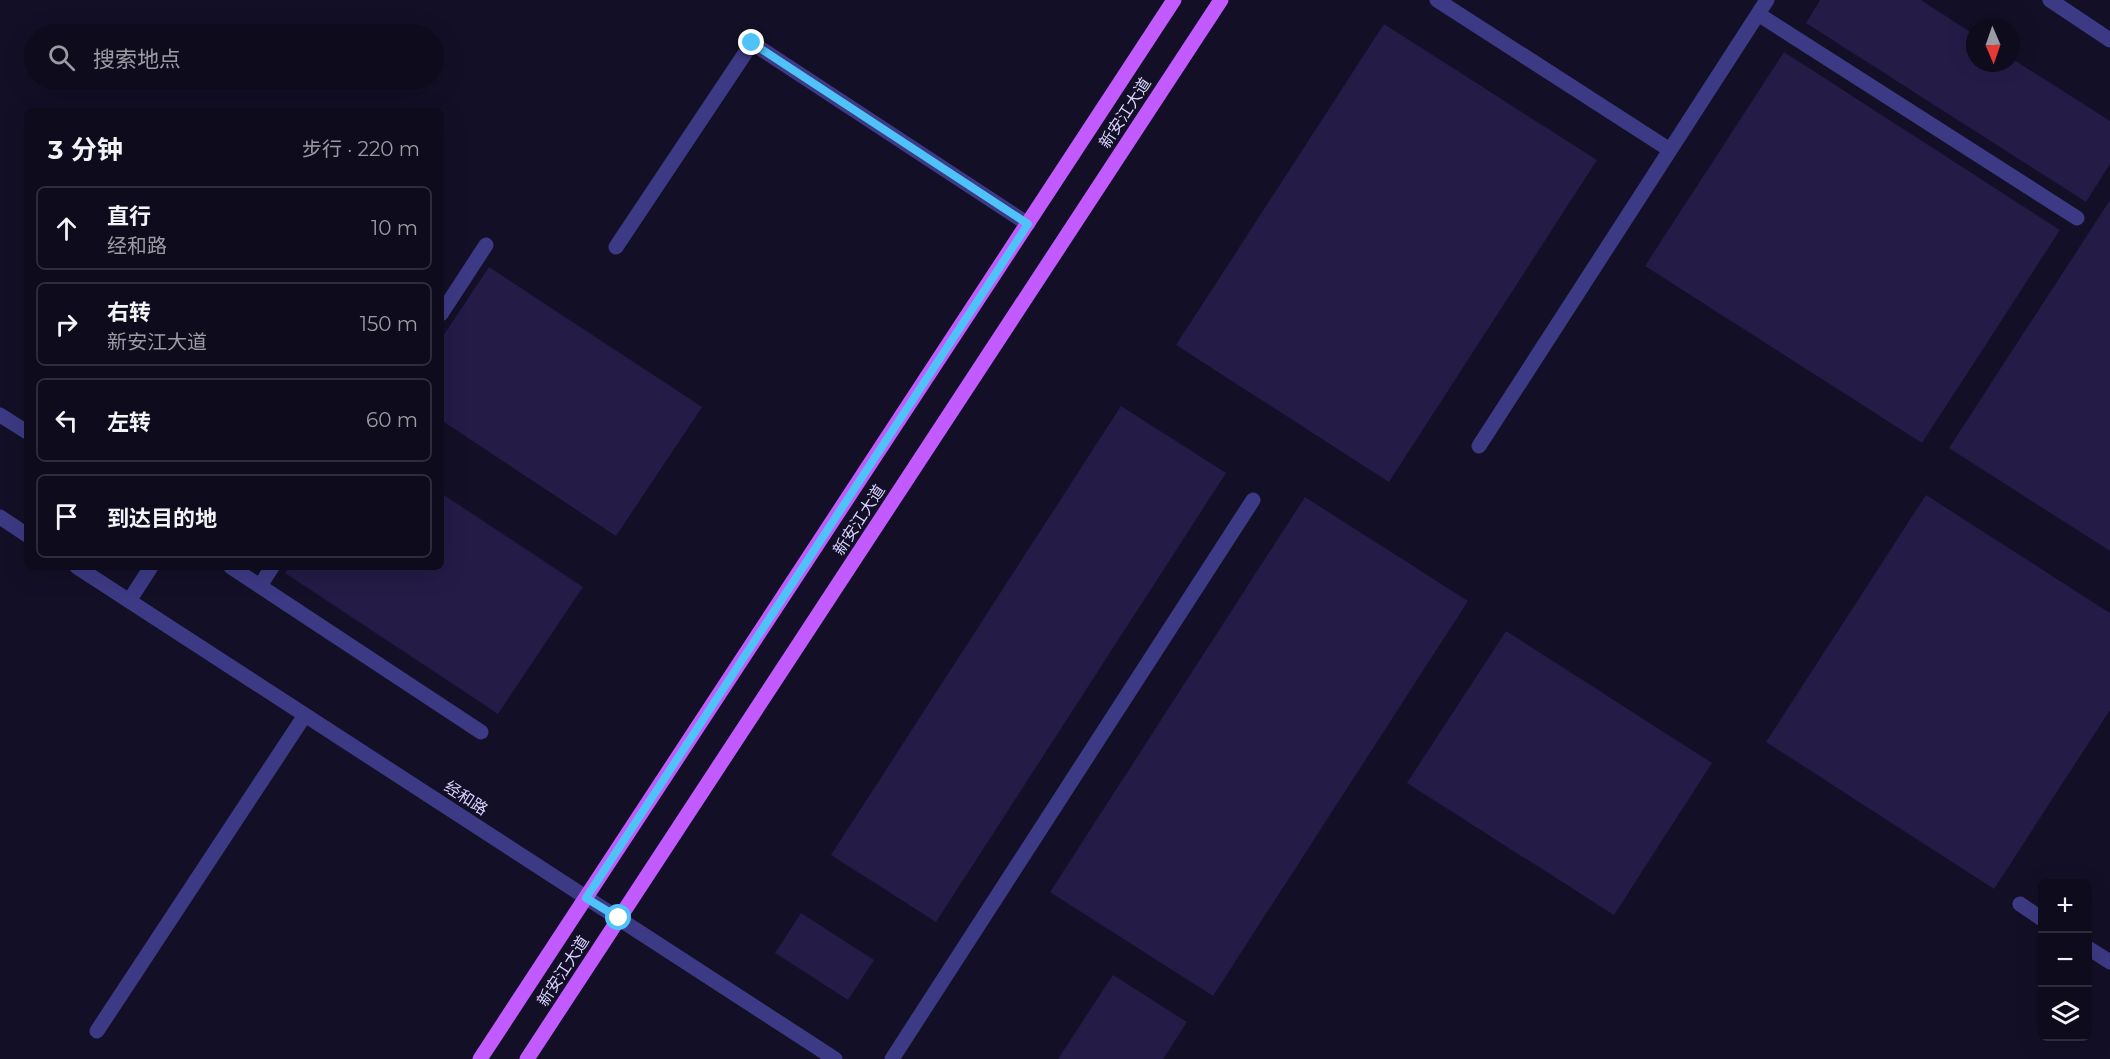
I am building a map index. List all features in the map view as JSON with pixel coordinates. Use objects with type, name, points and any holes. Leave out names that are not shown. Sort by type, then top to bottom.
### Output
[{"type":"main road","name":"新安江大道","points":[[480,1059],[1174,0]]},
{"type":"main road","name":"新安江大道","points":[[527,1059],[1221,0]]},
{"type":"street","points":[[1437,0],[1670,150]]},
{"type":"street","points":[[1479,446],[1767,0]]},
{"type":"street","points":[[2050,0],[2110,40]]},
{"type":"street","points":[[1758,14],[2077,218]]},
{"type":"street","points":[[616,247],[752,43],[1028,224]]},
{"type":"street","points":[[444,309],[486,245]]},
{"type":"street","points":[[0,415],[24,430]]},
{"type":"street","points":[[892,1059],[1253,500]]},
{"type":"street","points":[[0,517],[24,533]]},
{"type":"street","name":"经和路","points":[[82,570],[835,1059]]},
{"type":"street","points":[[129,601],[149,570]]},
{"type":"street","points":[[236,570],[481,732]]},
{"type":"street","points":[[260,586],[270,570]]},
{"type":"street","points":[[97,1031],[305,715]]},
{"type":"street","points":[[2020,904],[2038,916]]},
{"type":"street","points":[[2092,951],[2110,962]]},
{"type":"building","points":[[1820,0],[1921,0],[1966,29],[1966,72],[2020,72],[2020,64],[2110,121],[2110,164],[2086,202],[1806,23]]},
{"type":"building","points":[[1384,24],[1597,160],[1389,482],[1176,345]]},
{"type":"building","points":[[1784,52],[2060,230],[1922,443],[1645,266]]},
{"type":"building","points":[[2110,200],[2110,551],[1949,448]]},
{"type":"building","points":[[489,267],[702,407],[616,536],[444,422],[444,334]]},
{"type":"building","points":[[1121,406],[1226,473],[936,922],[831,855]]},
{"type":"building","points":[[444,495],[583,587],[498,714],[285,573],[287,570],[444,570]]},
{"type":"building","points":[[1926,495],[2110,613],[2110,710],[1994,889],[1766,742]]},
{"type":"building","points":[[1305,497],[1468,601],[1213,996],[1050,892]]},
{"type":"building","points":[[1506,631],[1712,763],[1614,915],[1407,783]]},
{"type":"building","points":[[801,913],[874,960],[848,1000],[775,953]]},
{"type":"building","points":[[1113,975],[1187,1022],[1163,1059],[1058,1059]]},
{"type":"route","points":[[619,918],[586,898],[1028,224],[752,43]]}]
